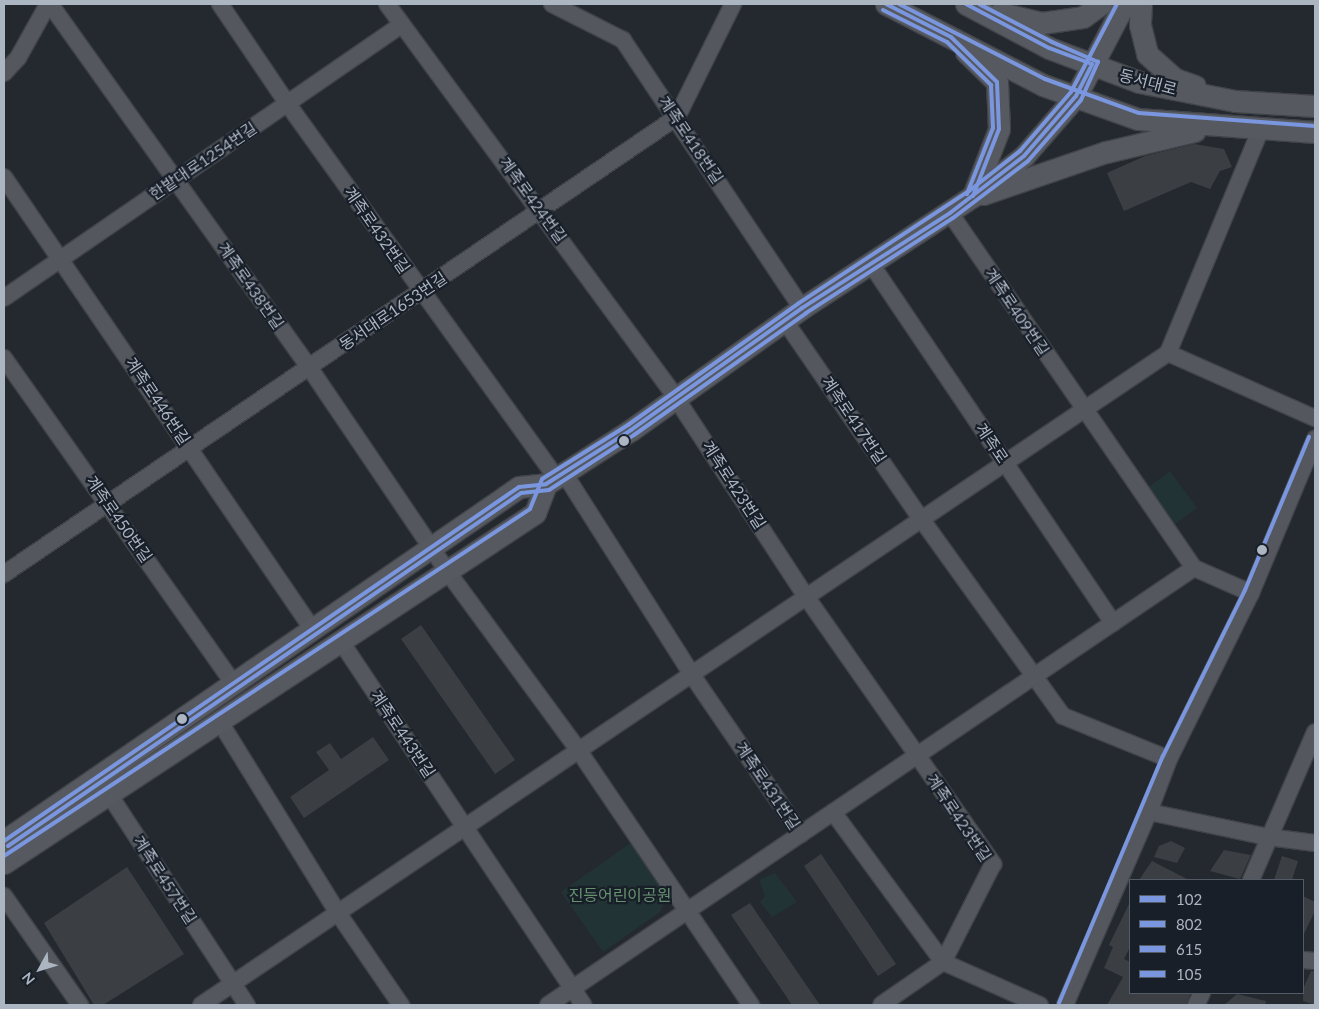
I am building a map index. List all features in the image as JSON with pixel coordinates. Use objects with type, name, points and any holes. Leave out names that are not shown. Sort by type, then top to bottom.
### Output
[{"type":"main road","name":"동서대로","points":[[886,4],[1043,85],[1138,118],[1315,132]]},
{"type":"main road","points":[[969,5],[1042,23],[1083,17],[1101,4]]},
{"type":"main road","points":[[4,841],[232,681],[518,487],[555,478],[676,398],[793,314],[950,214],[1024,156],[1076,96],[1124,4]]},
{"type":"main road","points":[[1141,4],[1140,25],[1147,54],[1175,79],[1235,100]]},
{"type":"main road","name":"동서대로","points":[[969,5],[1049,48],[1139,82],[1235,100],[1315,106]]},
{"type":"main road","points":[[951,36],[997,82],[999,129],[973,196]]},
{"type":"main road","points":[[973,196],[1114,150],[1165,136],[1227,126]]},
{"type":"main road","points":[[4,863],[534,513],[555,478]]},
{"type":"street","points":[[4,73],[18,58],[49,4]]},
{"type":"street","name":"계족로438번길","points":[[49,4],[309,367],[432,546],[447,571],[579,751],[751,1005]]},
{"type":"street","name":"계족로432번길","points":[[220,4],[287,103],[555,478]]},
{"type":"street","name":"계족로424번길","points":[[387,4],[541,211],[676,398]]},
{"type":"street","name":"계족로418번길","points":[[552,4],[623,40],[677,117],[793,314]]},
{"type":"street","name":"동서대로1653번길","points":[[4,574],[309,367],[422,293],[677,117],[733,4]]},
{"type":"street","name":"한밭대로1254번길","points":[[4,298],[402,24]]},
{"type":"street","points":[[201,1005],[1168,354],[1261,128]]},
{"type":"street","name":"계족로446번길","points":[[4,177],[311,627]]},
{"type":"street","name":"계족로409번길","points":[[950,214],[1194,568]]},
{"type":"street","name":"계족로","points":[[871,264],[1113,623]]},
{"type":"street","name":"계족로417번길","points":[[793,314],[922,520],[1063,716],[1169,759]]},
{"type":"street","points":[[1168,354],[1315,418]]},
{"type":"street","name":"계족로450번길","points":[[4,358],[232,681]]},
{"type":"street","name":"계족로423번길","points":[[676,398],[807,598],[993,864],[942,962]]},
{"type":"street","points":[[1065,1005],[1149,812],[1169,759],[1251,593],[1315,439]]},
{"type":"street","name":"계족로431번길","points":[[555,478],[801,834],[572,989]]},
{"type":"street","points":[[801,834],[1194,568],[1251,593]]},
{"type":"street","name":"계족로443번길","points":[[340,640],[583,1005]]},
{"type":"street","points":[[220,722],[338,913],[401,1005]]},
{"type":"street","points":[[1250,879],[1315,732]]},
{"type":"street","name":"계족로457번길","points":[[97,776],[247,1005]]},
{"type":"street","points":[[833,812],[942,962],[1040,1005]]},
{"type":"street","points":[[1149,812],[1268,837],[1315,843]]},
{"type":"street","points":[[4,896],[80,1005]]},
{"type":"street","points":[[881,1005],[942,962]]},
{"type":"street","points":[[548,1005],[572,989]]},
{"type":"green space","points":[[1170,471],[1197,508],[1175,524],[1147,488]]},
{"type":"green space","name":"진등어린이공원","points":[[632,842],[669,895],[660,912],[603,952],[561,892]]},
{"type":"green space","points":[[775,873],[797,902],[772,917],[760,902],[765,896],[759,880]]},
{"type":"building","points":[[1194,144],[1224,149],[1232,167],[1220,171],[1210,189],[1191,182],[1124,211],[1107,173],[1145,156]]},
{"type":"building","points":[[421,625],[515,760],[495,774],[401,639]]},
{"type":"building","points":[[373,737],[389,760],[304,818],[290,797],[329,770],[316,752],[330,743],[341,759]]},
{"type":"building","points":[[1171,841],[1185,848],[1177,863],[1154,857],[1159,846]]},
{"type":"building","points":[[1224,850],[1251,855],[1240,879],[1210,871]]},
{"type":"building","points":[[821,854],[896,964],[878,976],[804,866]]},
{"type":"building","points":[[1282,856],[1298,861],[1292,879],[1274,879]]},
{"type":"building","points":[[1152,861],[1187,879],[1140,879]]},
{"type":"building","points":[[127,867],[184,954],[103,1005],[94,1005],[44,923]]},
{"type":"building","points":[[1304,896],[1315,902],[1315,911],[1304,934]]},
{"type":"building","points":[[750,903],[820,1005],[792,1005],[731,915]]},
{"type":"building","points":[[1129,904],[1129,949],[1124,959],[1129,962],[1129,994],[1191,994],[1186,1005],[1107,1005],[1123,977],[1104,968],[1113,947],[1109,945]]},
{"type":"building","points":[[1311,971],[1315,971],[1315,1005],[1303,1001],[1304,987]]},
{"type":"building","points":[[1237,994],[1266,1001],[1265,1005],[1224,1005]]},
{"type":"transit line","name":"102","points":[[886,4],[951,37],[997,82],[999,129],[973,196]]},
{"type":"transit line","name":"105","points":[[899,4],[1045,79],[1139,113],[1315,126]]},
{"type":"transit line","name":"102","points":[[4,841],[519,487],[546,484],[631,430],[802,308],[950,213],[1024,156],[1076,96],[1092,64],[1049,48],[966,4]]},
{"type":"transit line","name":"802","points":[[8,846],[521,493],[549,490],[634,435],[806,313],[953,218],[1028,161],[1081,100],[1098,62],[1052,42],[979,4]]},
{"type":"transit line","name":"615","points":[[4,856],[530,509],[542,479],[628,425],[799,303],[969,191],[1020,151],[1071,92],[1117,4]]},
{"type":"transit line","name":"802","points":[[883,10],[947,42],[991,85],[993,128],[967,194]]},
{"type":"transit line","name":"105","points":[[1059,1003],[1163,756],[1245,590],[1309,437]]}]
